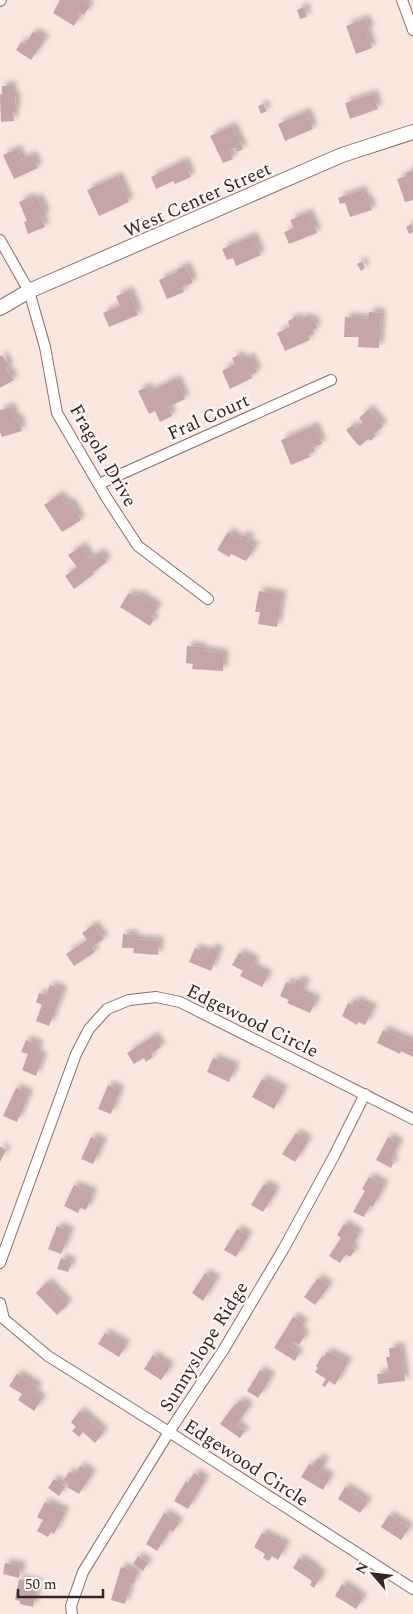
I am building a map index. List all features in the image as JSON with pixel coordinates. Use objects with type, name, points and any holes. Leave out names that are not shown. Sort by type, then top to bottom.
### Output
[{"type":"street","points":[[402,0],[413,30]]},
{"type":"street","name":"West Center Street","points":[[0,308],[29,291],[342,155],[413,132]]},
{"type":"street","name":"Fragola Drive","points":[[0,240],[29,291],[45,347],[57,413],[138,546],[208,600]]},
{"type":"street","name":"Fral Court","points":[[99,484],[331,380]]},
{"type":"street","name":"Edgewood Circle","points":[[0,1263],[76,1054],[88,1029],[106,1010],[129,1000],[156,997],[180,1002],[413,1119]]},
{"type":"street","name":"Sunnyslope Ridge","points":[[72,1614],[70,1606],[83,1572],[169,1432],[224,1349],[284,1248],[365,1094]]},
{"type":"street","name":"Edgewood Circle","points":[[0,1303],[4,1319],[48,1356],[413,1589]]},
{"type":"building","points":[[60,0],[86,0],[84,2],[90,6],[84,15],[79,12],[77,14],[80,16],[74,26],[53,13]]},
{"type":"building","points":[[304,7],[307,17],[300,19],[297,10]]},
{"type":"building","points":[[365,19],[370,30],[366,32],[372,48],[356,54],[346,26]]},
{"type":"building","points":[[33,32],[45,39],[31,60],[16,50],[21,42],[25,44]]},
{"type":"building","points":[[2,86],[12,86],[12,95],[15,95],[16,111],[13,111],[14,121],[1,122],[0,94],[2,94]]},
{"type":"building","points":[[373,94],[378,109],[350,119],[345,103]]},
{"type":"building","points":[[263,104],[267,111],[261,114],[258,106]]},
{"type":"building","points":[[306,112],[313,129],[285,141],[278,124]]},
{"type":"building","points":[[232,126],[243,149],[237,152],[235,148],[229,150],[233,159],[223,163],[210,136]]},
{"type":"building","points":[[17,149],[21,160],[32,155],[38,168],[14,179],[3,155]]},
{"type":"building","points":[[184,161],[191,177],[175,184],[173,181],[156,189],[151,177]]},
{"type":"building","points":[[413,170],[413,200],[405,202],[397,179],[407,176],[406,173]]},
{"type":"building","points":[[118,176],[129,202],[99,216],[87,190]]},
{"type":"building","points":[[362,190],[365,200],[368,199],[372,210],[350,217],[345,203],[340,204],[338,198]]},
{"type":"building","points":[[30,197],[32,201],[38,198],[46,215],[41,217],[45,227],[28,234],[24,222],[27,221],[19,202]]},
{"type":"building","points":[[308,213],[317,233],[289,244],[284,232],[294,228],[290,220]]},
{"type":"building","points":[[412,224],[413,232],[409,234],[406,227]]},
{"type":"building","points":[[252,236],[261,255],[236,266],[233,258],[227,260],[222,249]]},
{"type":"building","points":[[362,261],[365,268],[361,271],[357,264]]},
{"type":"building","points":[[186,266],[193,283],[182,287],[184,292],[167,299],[159,280]]},
{"type":"building","points":[[129,291],[138,315],[109,327],[103,313],[120,306],[116,296]]},
{"type":"building","points":[[369,312],[381,313],[379,348],[358,347],[359,337],[344,337],[345,317],[369,319]]},
{"type":"building","points":[[296,317],[298,321],[307,317],[309,321],[313,319],[317,328],[312,330],[314,333],[308,336],[310,340],[285,351],[277,333],[290,327],[288,321]]},
{"type":"building","points":[[2,355],[9,366],[6,368],[14,380],[0,388],[0,356]]},
{"type":"building","points":[[239,355],[242,361],[250,357],[257,372],[251,375],[252,378],[230,389],[222,371],[235,364],[232,358]]},
{"type":"building","points":[[176,379],[185,399],[168,407],[172,416],[160,422],[155,411],[149,414],[138,391],[147,387],[149,392]]},
{"type":"building","points":[[11,407],[15,419],[18,418],[22,431],[2,437],[0,432],[0,410]]},
{"type":"building","points":[[369,409],[383,426],[374,434],[376,436],[370,441],[368,439],[360,446],[346,430],[353,425],[356,428],[363,423],[359,418]]},
{"type":"building","points":[[314,426],[322,444],[313,447],[315,451],[309,453],[310,457],[291,465],[281,440]]},
{"type":"building","points":[[60,495],[66,504],[70,502],[81,520],[62,532],[44,505]]},
{"type":"building","points":[[228,532],[240,540],[243,535],[250,538],[247,542],[255,547],[246,561],[231,554],[229,557],[217,550]]},
{"type":"building","points":[[82,546],[90,559],[100,552],[107,562],[74,589],[65,576],[77,567],[68,555]]},
{"type":"building","points":[[259,591],[282,595],[277,627],[258,624],[260,612],[255,612]]},
{"type":"building","points":[[129,593],[135,597],[137,594],[158,607],[151,617],[154,619],[150,626],[120,607]]},
{"type":"building","points":[[187,646],[201,647],[201,650],[224,654],[223,671],[192,669],[193,664],[186,663]]},
{"type":"building","points":[[94,925],[104,939],[92,947],[95,952],[74,966],[66,954],[87,940],[82,933]]},
{"type":"building","points":[[123,934],[134,935],[133,939],[159,941],[158,955],[133,953],[134,948],[122,948]]},
{"type":"building","points":[[195,948],[209,953],[211,948],[219,951],[211,971],[189,962]]},
{"type":"building","points":[[239,953],[255,961],[252,967],[268,975],[262,987],[240,976],[243,971],[232,965]]},
{"type":"building","points":[[297,980],[306,983],[301,993],[316,1000],[310,1013],[287,1003],[289,1000],[280,996],[286,982],[294,985]]},
{"type":"building","points":[[50,985],[63,991],[49,1026],[36,1021],[42,1005],[36,1002],[39,993],[46,995]]},
{"type":"building","points":[[355,1000],[373,1009],[365,1025],[358,1022],[357,1025],[342,1016],[348,1003],[352,1005]]},
{"type":"building","points":[[383,1030],[413,1042],[413,1057],[401,1051],[400,1054],[377,1043]]},
{"type":"building","points":[[154,1036],[161,1047],[151,1054],[153,1057],[146,1062],[144,1058],[134,1064],[127,1053]]},
{"type":"building","points":[[26,1040],[39,1045],[36,1054],[43,1057],[36,1076],[22,1070],[28,1054],[21,1052]]},
{"type":"building","points":[[213,1058],[235,1067],[229,1082],[207,1072]]},
{"type":"building","points":[[262,1079],[284,1090],[274,1109],[252,1097]]},
{"type":"building","points":[[108,1085],[120,1090],[111,1114],[98,1109]]},
{"type":"building","points":[[16,1088],[29,1094],[17,1122],[3,1116]]},
{"type":"building","points":[[296,1133],[308,1141],[295,1162],[282,1154]]},
{"type":"building","points":[[91,1137],[103,1142],[93,1164],[81,1159]]},
{"type":"building","points":[[388,1137],[399,1143],[391,1160],[394,1161],[391,1168],[376,1160]]},
{"type":"building","points":[[0,1146],[6,1150],[0,1162]]},
{"type":"building","points":[[369,1177],[384,1185],[373,1207],[370,1206],[364,1217],[353,1212],[365,1191],[362,1189]]},
{"type":"building","points":[[264,1184],[276,1191],[263,1212],[251,1205]]},
{"type":"building","points":[[74,1185],[93,1193],[86,1210],[80,1208],[78,1213],[64,1206]]},
{"type":"building","points":[[344,1224],[359,1234],[351,1247],[355,1250],[350,1257],[346,1254],[340,1263],[329,1256],[341,1238],[337,1235]]},
{"type":"building","points":[[57,1226],[70,1232],[61,1254],[48,1249]]},
{"type":"building","points":[[237,1229],[248,1236],[236,1257],[224,1250]]},
{"type":"building","points":[[61,1258],[72,1262],[68,1272],[57,1269]]},
{"type":"building","points":[[205,1273],[216,1280],[203,1301],[192,1293]]},
{"type":"building","points":[[318,1278],[329,1286],[315,1305],[304,1297]]},
{"type":"building","points":[[47,1282],[68,1304],[57,1315],[36,1293]]},
{"type":"building","points":[[293,1317],[304,1323],[299,1331],[305,1335],[299,1345],[294,1341],[290,1347],[299,1353],[295,1361],[274,1348]]},
{"type":"building","points":[[105,1333],[126,1345],[119,1357],[98,1344]]},
{"type":"building","points":[[400,1347],[405,1381],[378,1384],[377,1374],[389,1373],[386,1357],[390,1357],[389,1348]]},
{"type":"building","points":[[327,1352],[348,1362],[335,1385],[329,1381],[325,1387],[322,1385],[326,1379],[315,1372],[322,1356],[324,1357]]},
{"type":"building","points":[[153,1355],[170,1367],[161,1380],[144,1369]]},
{"type":"building","points":[[260,1370],[271,1377],[258,1398],[247,1391]]},
{"type":"building","points":[[17,1374],[38,1387],[34,1393],[42,1399],[34,1411],[18,1400],[22,1394],[9,1386]]},
{"type":"building","points":[[240,1401],[249,1407],[236,1425],[245,1431],[240,1438],[220,1424],[235,1404]]},
{"type":"building","points":[[80,1411],[104,1432],[95,1443],[83,1432],[79,1437],[72,1431],[76,1427],[71,1422]]},
{"type":"building","points":[[318,1458],[325,1462],[319,1471],[330,1477],[323,1490],[301,1477],[309,1464],[313,1466]]},
{"type":"building","points":[[80,1466],[92,1474],[79,1494],[67,1487],[68,1484],[63,1481],[69,1472],[75,1475]]},
{"type":"building","points":[[194,1473],[205,1480],[188,1509],[174,1501],[186,1481],[188,1483]]},
{"type":"building","points":[[54,1479],[65,1487],[59,1496],[48,1488]]},
{"type":"building","points":[[345,1487],[368,1502],[360,1513],[338,1499]]},
{"type":"building","points":[[45,1502],[65,1512],[54,1534],[51,1532],[48,1537],[37,1531],[43,1520],[37,1517]]},
{"type":"building","points":[[164,1513],[179,1522],[173,1532],[170,1530],[157,1551],[146,1544]]},
{"type":"building","points":[[389,1515],[409,1528],[401,1540],[381,1527]]},
{"type":"building","points":[[262,1533],[286,1545],[278,1560],[272,1556],[269,1561],[263,1558],[265,1554],[254,1547]]},
{"type":"building","points":[[138,1556],[148,1563],[143,1571],[133,1564]]},
{"type":"building","points":[[299,1558],[322,1575],[314,1588],[310,1585],[312,1581],[293,1568]]},
{"type":"building","points":[[5,1563],[21,1566],[19,1578],[3,1574]]},
{"type":"building","points":[[121,1567],[137,1572],[134,1583],[131,1583],[125,1604],[111,1600]]},
{"type":"building","points":[[19,1579],[38,1583],[33,1607],[20,1604],[20,1601],[15,1600]]},
{"type":"building","points":[[342,1584],[363,1598],[356,1609],[335,1596]]}]
